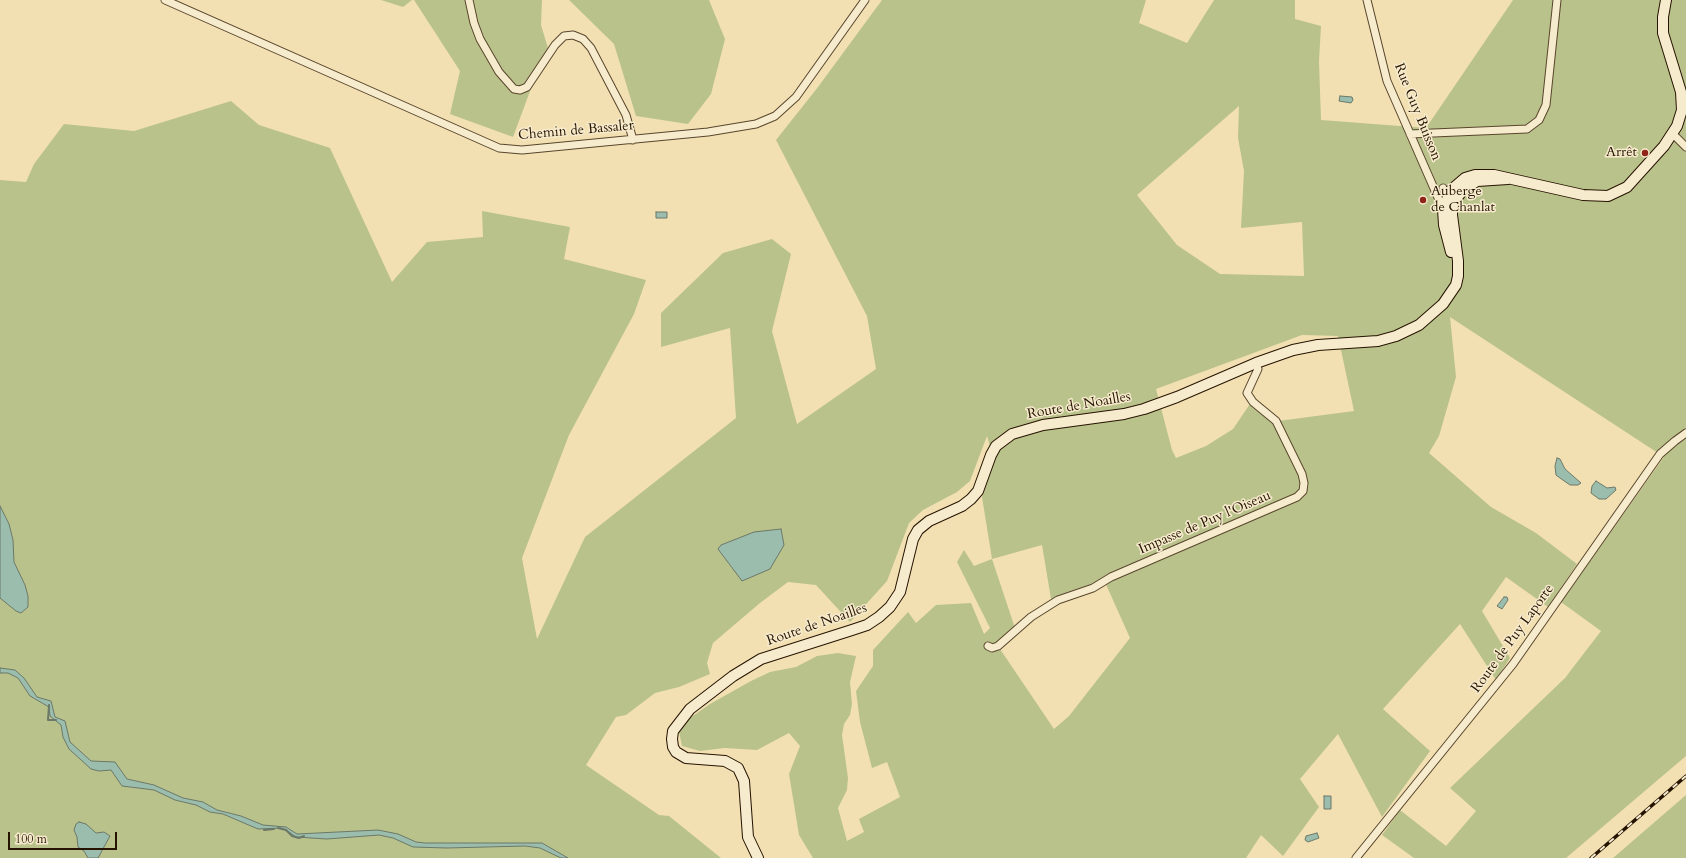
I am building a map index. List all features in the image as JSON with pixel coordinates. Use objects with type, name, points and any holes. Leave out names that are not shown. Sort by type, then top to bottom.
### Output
[{"type":"main road","points":[[1450,295],[1454,268],[1444,225],[1446,198],[1457,184],[1475,174],[1482,174],[1502,176],[1508,179],[1583,195],[1608,196],[1627,186],[1664,146],[1673,134],[1680,117],[1682,100],[1664,33],[1663,17],[1666,0]]},
{"type":"main road","points":[[1446,198],[1477,181],[1508,179]]},
{"type":"main road","name":"Route de Noailles","points":[[758,858],[748,837],[745,786],[740,771],[734,764],[725,761],[686,758],[676,752],[673,747],[673,731],[690,709],[733,676],[761,659],[852,630],[880,617],[890,607],[900,592],[913,539],[918,530],[929,521],[962,506],[971,499],[978,491],[990,455],[1003,439],[1012,434],[1032,428],[1144,409],[1177,397],[1256,363],[1305,347],[1370,342],[1388,339],[1419,325],[1450,295],[1458,276],[1452,208],[1446,198]]},
{"type":"street","name":"Chemin de Bassaler","points":[[165,0],[499,148],[522,150],[708,132],[756,124],[775,116],[796,97],[865,0]]},
{"type":"street","points":[[469,0],[474,23],[480,39],[499,72],[514,89],[520,90],[527,86],[555,45],[564,36],[573,35],[583,39],[591,48],[626,115],[633,140]]},
{"type":"street","name":"Rue Guy Buisson","points":[[1366,0],[1387,81],[1431,180],[1446,198]]},
{"type":"street","points":[[1410,134],[1527,129],[1538,120],[1546,105],[1557,0]]},
{"type":"street","points":[[1673,134],[1686,146]]},
{"type":"street","name":"Impasse de Puy l'Oiseau","points":[[988,646],[992,648],[998,646],[1031,617],[1058,600],[1094,588],[1111,577],[1297,497],[1303,491],[1304,483],[1302,474],[1276,422],[1253,402],[1247,393],[1258,370],[1256,363]]},
{"type":"street","name":"Route de Puy Laporte","points":[[1356,858],[1513,664],[1660,454],[1686,433]]},
{"type":"green space","points":[[381,0],[412,0],[403,7]]},
{"type":"green space","points":[[414,0],[542,0],[541,25],[551,58],[536,75],[513,137],[450,114],[460,71]]},
{"type":"green space","points":[[569,0],[709,0],[725,39],[711,94],[688,124],[636,116],[614,44]]},
{"type":"green space","points":[[882,0],[1146,0],[1139,23],[1187,43],[1214,0],[1295,0],[1295,19],[1321,26],[1319,61],[1321,120],[1426,128],[1513,0],[1686,0],[1686,756],[1566,858],[1414,858],[1382,835],[1400,810],[1446,846],[1476,811],[1450,788],[1565,678],[1601,631],[1561,602],[1664,457],[1450,317],[1456,377],[1439,436],[1429,453],[1491,507],[1536,533],[1577,564],[1548,607],[1506,577],[1482,611],[1510,658],[1496,680],[1460,624],[1383,709],[1430,751],[1382,817],[1338,734],[1300,779],[1319,807],[1283,856],[1261,835],[1246,858],[813,858],[799,835],[789,774],[800,746],[789,733],[757,750],[725,748],[700,751],[682,746],[679,732],[690,718],[710,704],[751,681],[770,672],[796,667],[817,656],[838,653],[856,656],[850,682],[852,704],[850,715],[844,724],[842,735],[848,778],[847,790],[838,808],[847,841],[864,832],[859,819],[900,797],[887,762],[872,768],[860,722],[856,691],[873,666],[873,650],[908,612],[916,623],[936,605],[971,603],[984,634],[990,628],[957,562],[964,550],[974,566],[992,559],[982,497],[993,457],[987,436],[970,481],[957,492],[923,510],[909,523],[887,581],[850,622],[816,585],[788,582],[760,603],[713,643],[707,663],[710,674],[679,687],[655,693],[626,715],[616,717],[586,765],[659,815],[669,816],[721,858],[0,858],[0,180],[26,182],[34,164],[64,124],[134,131],[231,101],[259,125],[330,148],[392,282],[427,242],[483,237],[482,211],[570,227],[564,259],[646,280],[634,314],[569,435],[522,558],[537,639],[585,537],[736,418],[730,328],[661,347],[661,313],[723,253],[772,239],[791,254],[772,331],[797,424],[876,369],[867,316],[776,140],[818,87]],"holes":[[[1239,106],[1238,138],[1244,171],[1241,228],[1302,222],[1304,276],[1220,274],[1177,245],[1137,195]],[[1302,335],[1338,336],[1354,411],[1278,421],[1254,398],[1233,429],[1206,446],[1176,458],[1172,450],[1156,389]],[[1042,545],[1051,599],[1104,580],[1130,638],[1069,716],[1054,729],[1000,649],[1017,634],[992,559]]]},
{"type":"green space","points":[[1686,795],[1686,858],[1613,858]]},
{"type":"shaded area","points":[[1340,96],[1352,97],[1353,100],[1351,103],[1339,101]]},
{"type":"shaded area","points":[[656,212],[667,212],[667,218],[656,218]]},
{"type":"shaded area","points":[[1557,458],[1560,459],[1565,469],[1581,483],[1578,485],[1570,485],[1556,475],[1555,466]]},
{"type":"shaded area","points":[[1596,481],[1607,488],[1615,487],[1616,490],[1606,499],[1599,499],[1591,493],[1592,486]]},
{"type":"shaded area","points":[[0,506],[9,524],[13,540],[14,562],[25,585],[28,596],[28,607],[21,613],[16,611],[0,598]]},
{"type":"shaded area","points":[[781,529],[784,545],[770,569],[742,581],[718,549],[721,545],[754,532]]},
{"type":"shaded area","points":[[1504,597],[1507,597],[1508,600],[1502,609],[1497,606]]},
{"type":"shaded area","points":[[0,668],[15,670],[24,678],[37,697],[51,701],[55,717],[65,721],[70,742],[91,761],[115,762],[127,779],[154,785],[183,798],[203,802],[217,810],[241,816],[263,825],[286,827],[297,834],[378,830],[398,834],[416,842],[425,843],[542,843],[568,858],[561,858],[540,848],[525,846],[447,848],[413,847],[393,838],[379,835],[327,839],[296,837],[281,828],[258,829],[223,814],[210,812],[196,805],[175,800],[154,790],[122,786],[111,770],[99,771],[91,769],[69,749],[63,737],[61,725],[50,716],[49,707],[30,696],[18,678],[8,673],[0,673]]},
{"type":"shaded area","points":[[1324,796],[1331,796],[1331,809],[1324,809]]},
{"type":"shaded area","points":[[79,822],[86,824],[96,833],[104,832],[110,836],[98,858],[88,858],[84,851],[78,847],[77,837],[74,830],[76,824]]},
{"type":"shaded area","points":[[1317,833],[1319,838],[1308,842],[1305,840],[1306,836]]},
{"type":"waterway","points":[[49,705],[48,720],[56,720]]},
{"type":"waterway","points":[[278,828],[286,830],[292,836],[299,838],[304,836]]},
{"type":"waterway","points":[[264,830],[274,829]]},
{"type":"railway","points":[[1591,858],[1686,776]]},
{"type":"place","name":"Arrêt","points":[[1645,153]]},
{"type":"place","name":"Auberge de Chanlat","points":[[1423,200]]}]
